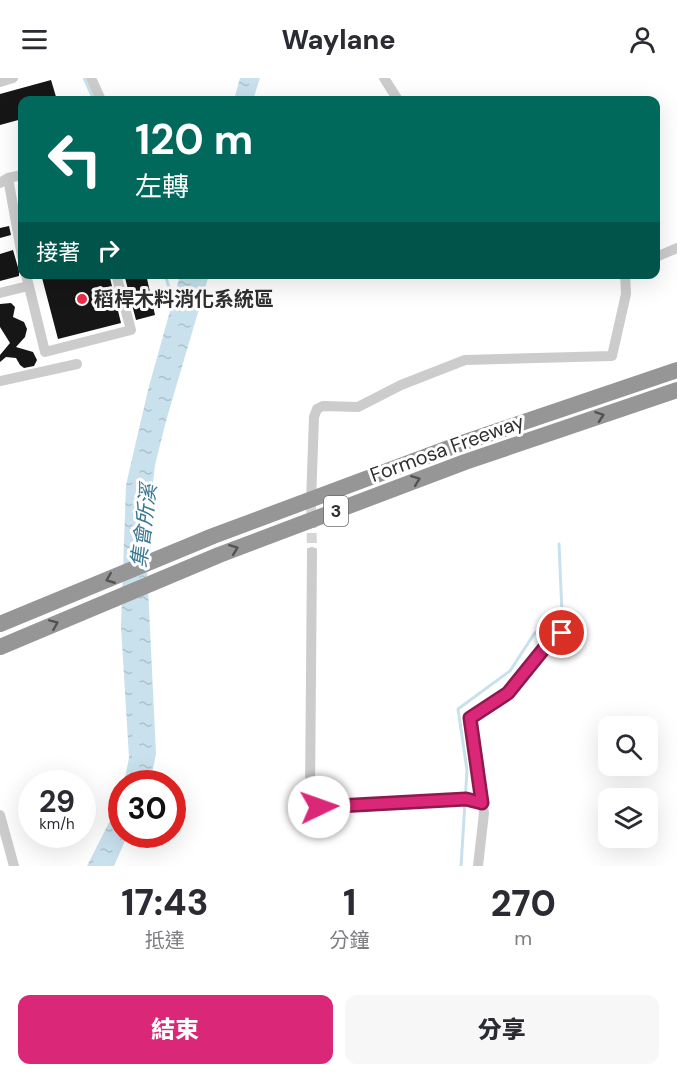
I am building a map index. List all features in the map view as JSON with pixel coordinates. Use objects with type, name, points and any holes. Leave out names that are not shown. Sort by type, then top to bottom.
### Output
[{"type":"highway","name":"Formosa Freeway","points":[[0,624],[213,536],[452,447],[677,370]]},
{"type":"highway","name":"Formosa Freeway","points":[[0,647],[241,546],[465,462],[677,390]]},
{"type":"street","points":[[0,81],[13,78]]},
{"type":"street","points":[[91,78],[99,96]]},
{"type":"street","points":[[384,78],[395,96]]},
{"type":"street","points":[[4,181],[18,239]]},
{"type":"street","points":[[660,255],[677,248]]},
{"type":"street","points":[[0,293],[27,280],[45,352],[130,330],[117,279]]},
{"type":"street","points":[[311,503],[314,417],[317,409],[323,406],[358,407],[401,385],[465,360],[612,356],[626,294],[625,279]]},
{"type":"street","points":[[0,381],[77,364]]},
{"type":"street","points":[[312,552],[310,795],[313,802],[319,807],[466,799],[482,803]]},
{"type":"street","points":[[478,866],[484,813],[470,718],[508,693],[546,646],[562,633]]},
{"type":"street","points":[[0,814],[14,866]]},
{"type":"water","points":[[240,78],[260,78],[254,96],[235,96]]},
{"type":"water","name":"集會所溪","points":[[179,279],[208,279],[155,465],[146,545],[156,754],[153,770],[127,770],[129,758],[121,626],[126,485],[148,390]]},
{"type":"water","points":[[108,825],[108,848],[122,848],[114,866],[87,866]]},
{"type":"building","points":[[51,80],[56,96],[18,96],[18,120],[0,125],[0,94]]},
{"type":"building","points":[[9,226],[11,235],[0,238],[0,228]]},
{"type":"building","points":[[13,250],[18,276],[0,281],[0,254]]},
{"type":"building","name":"稻桿木料消化系統區","points":[[42,279],[110,279],[121,323],[58,339]]},
{"type":"building","points":[[125,279],[147,279],[155,315],[136,320]]},
{"type":"building","points":[[11,303],[15,307],[13,317],[24,322],[27,329],[25,337],[16,347],[33,352],[37,360],[34,366],[24,368],[16,358],[6,357],[0,362],[0,355],[10,343],[0,327],[0,304]]},
{"type":"waterway","points":[[84,78],[92,96]]},
{"type":"waterway","points":[[166,279],[173,301]]},
{"type":"waterway","points":[[461,866],[467,770],[458,709],[510,671],[534,634],[562,613],[559,544]]},
{"type":"tunnel","points":[[311,503],[312,552]]},
{"type":"place","name":"稻桿木料消化系統區","points":[[82,299]]},
{"type":"route","points":[[319,807],[466,799],[482,803],[470,718],[508,693],[546,646],[562,633]]}]
